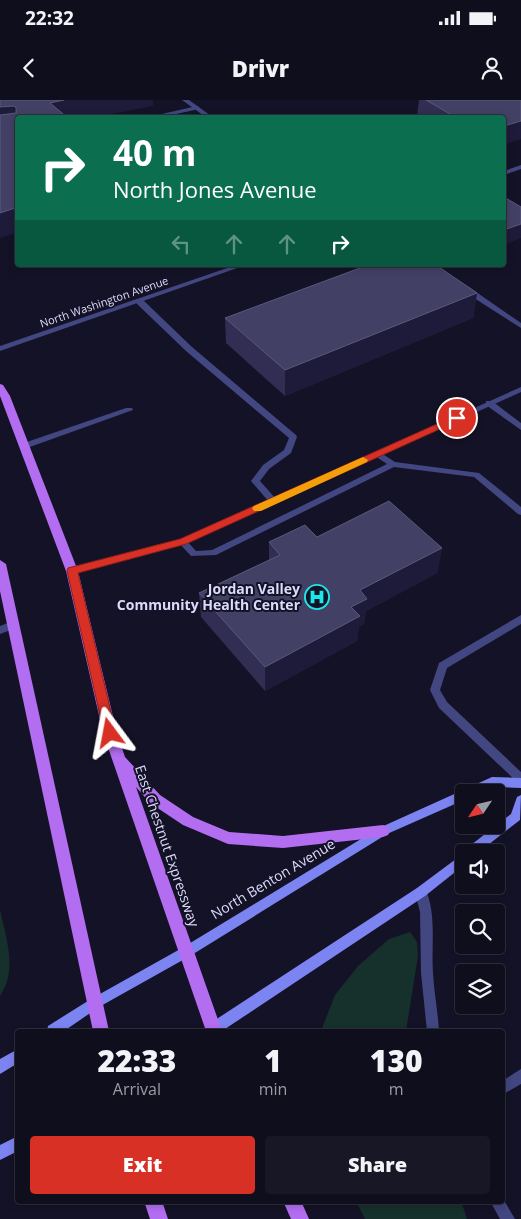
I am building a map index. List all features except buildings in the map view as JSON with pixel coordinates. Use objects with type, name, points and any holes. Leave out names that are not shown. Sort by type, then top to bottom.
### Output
[{"type":"main road","name":"East Chestnut Expressway","points":[[0,387],[72,571],[117,756],[212,1029]]},
{"type":"main road","points":[[0,564],[6,627],[101,1029]]},
{"type":"main road","points":[[117,756],[155,798],[188,821],[228,838],[283,842],[383,831]]},
{"type":"main road","points":[[487,784],[492,782],[521,784]]},
{"type":"main road","name":"North Benton Avenue","points":[[55,1029],[95,1003],[186,952],[383,831],[455,798]]},
{"type":"main road","points":[[481,844],[516,817],[521,800]]},
{"type":"main road","points":[[216,1029],[421,892],[455,865]]},
{"type":"main road","points":[[0,1067],[15,1057]]},
{"type":"main road","points":[[0,1153],[15,1145]]},
{"type":"main road","points":[[154,1204],[159,1219]]},
{"type":"main road","points":[[293,1204],[300,1219]]},
{"type":"street","points":[[185,100],[207,115]]},
{"type":"street","points":[[162,115],[197,108]]},
{"type":"street","points":[[506,172],[521,166]]},
{"type":"street","name":"North Washington Avenue","points":[[0,350],[237,267]]},
{"type":"street","points":[[463,287],[521,326]]},
{"type":"street","points":[[139,301],[189,349],[293,437],[288,451],[266,467],[255,481],[273,501]]},
{"type":"street","points":[[72,571],[183,542],[521,389]]},
{"type":"street","points":[[489,403],[521,427]]},
{"type":"street","points":[[24,446],[129,410]]},
{"type":"street","points":[[378,454],[393,464],[476,476],[521,512]]},
{"type":"street","points":[[183,542],[194,554],[213,553],[393,464]]},
{"type":"street","points":[[521,619],[444,666],[435,690],[442,705],[521,779]]},
{"type":"street","points":[[421,892],[426,912],[426,973],[433,1029]]},
{"type":"street","points":[[505,1087],[521,1076]]},
{"type":"street","points":[[499,1204],[508,1219]]},
{"type":"green space","points":[[0,910],[9,954],[9,965],[8,976],[0,996]]},
{"type":"green space","points":[[410,932],[417,942],[418,956],[406,1029],[322,1029],[335,995],[358,966],[389,939]]},
{"type":"green space","points":[[358,1204],[462,1204],[467,1219],[365,1219]]},
{"type":"slow traffic","points":[[257,508],[363,460]]},
{"type":"place","name":"Jordan Valley Community Health Center","points":[[317,597]]},
{"type":"route","points":[[110,733],[72,571],[183,542],[457,418]]}]
